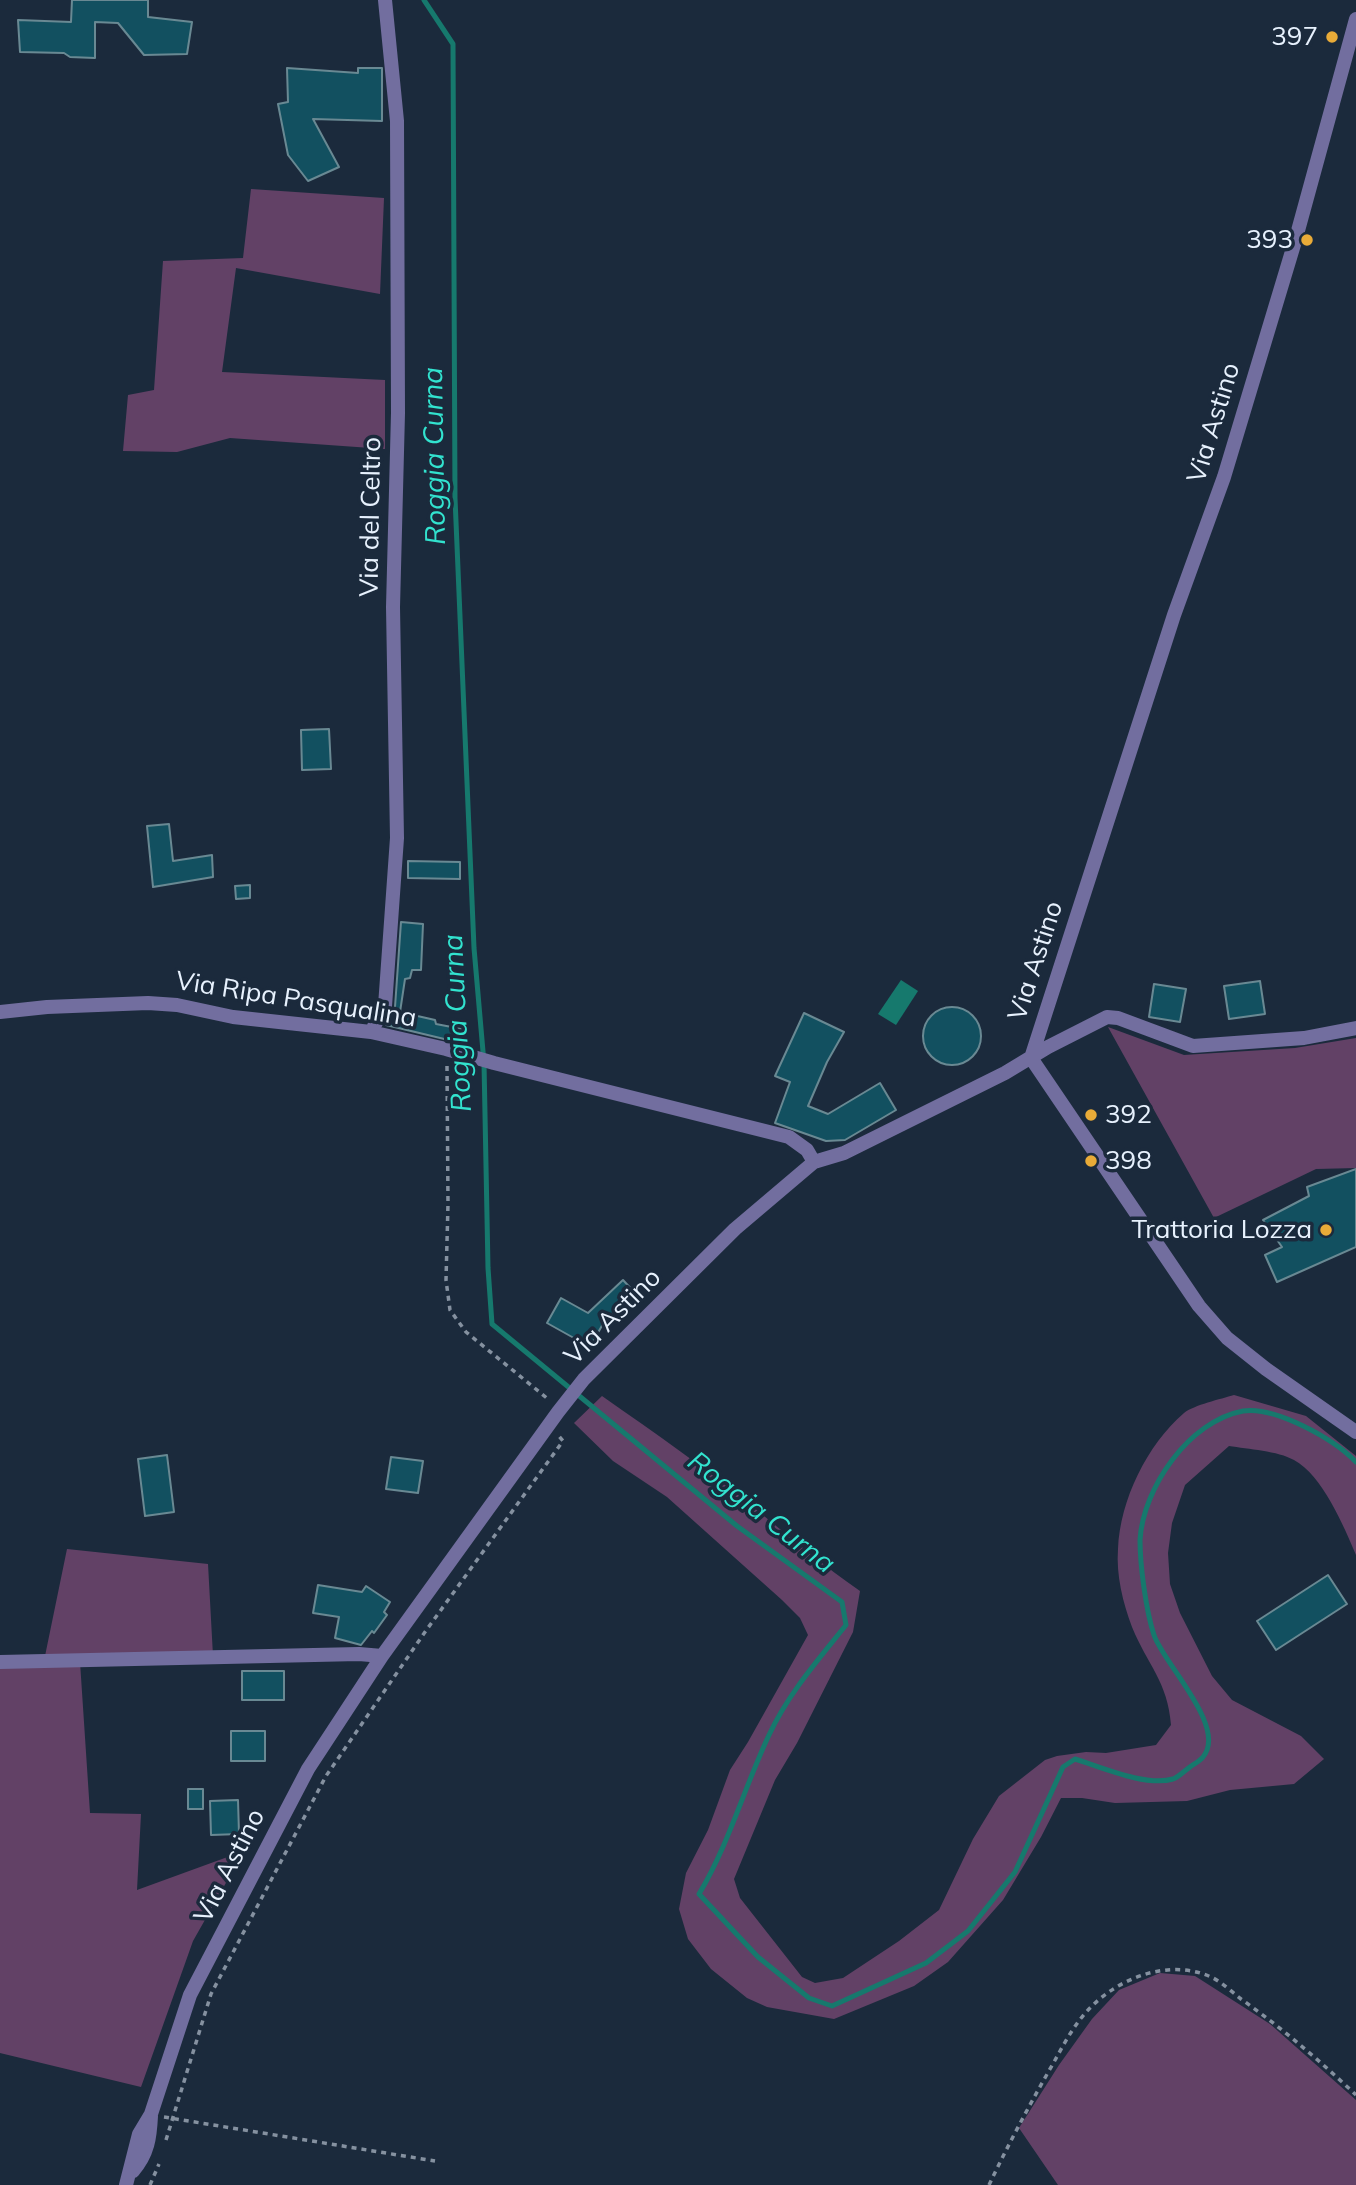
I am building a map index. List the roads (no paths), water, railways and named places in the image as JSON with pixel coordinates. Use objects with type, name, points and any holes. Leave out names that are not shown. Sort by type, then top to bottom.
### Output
[{"type":"street","name":"Via del Celtro","points":[[371,1032],[385,1006],[397,838],[393,607],[398,413],[397,121],[385,0]]},
{"type":"street","name":"Via Astino","points":[[128,2180],[142,2161],[150,2140],[151,2114],[190,1995],[308,1769],[382,1656],[584,1379],[735,1229],[814,1162],[844,1153],[1031,1058],[1174,615],[1224,477],[1296,238],[1356,19]]},
{"type":"street","name":"Via Ripa Pasqualina","points":[[0,1012],[47,1007],[148,1003],[177,1005],[233,1017],[371,1032],[789,1138],[807,1150],[814,1162]]},
{"type":"street","points":[[1356,1028],[1304,1038],[1194,1046],[1118,1018],[1107,1017],[1031,1058],[1206,1314],[1227,1338],[1266,1369],[1356,1432]]},
{"type":"street","points":[[0,1662],[369,1654],[382,1656]]},
{"type":"waterway","name":"Roggia Curna","points":[[424,0],[453,44],[455,498],[474,948],[484,1063],[488,1268],[492,1324],[737,1526],[842,1602],[846,1625],[785,1705],[760,1755],[719,1856],[699,1894],[758,1957],[809,1998],[832,2006],[926,1963],[968,1931],[1015,1872],[1063,1767],[1075,1759],[1124,1775],[1162,1781],[1175,1778],[1203,1757],[1208,1744],[1207,1729],[1201,1713],[1154,1635],[1142,1575],[1140,1540],[1150,1499],[1172,1460],[1187,1442],[1223,1417],[1243,1411],[1256,1411],[1287,1419],[1319,1434],[1356,1462]]},
{"type":"place","name":"397","points":[[1332,37]]},
{"type":"place","name":"393","points":[[1307,240]]},
{"type":"place","name":"392","points":[[1091,1115]]},
{"type":"place","name":"398","points":[[1091,1161]]},
{"type":"place","name":"Trattoria Lozza","points":[[1326,1230]]}]
